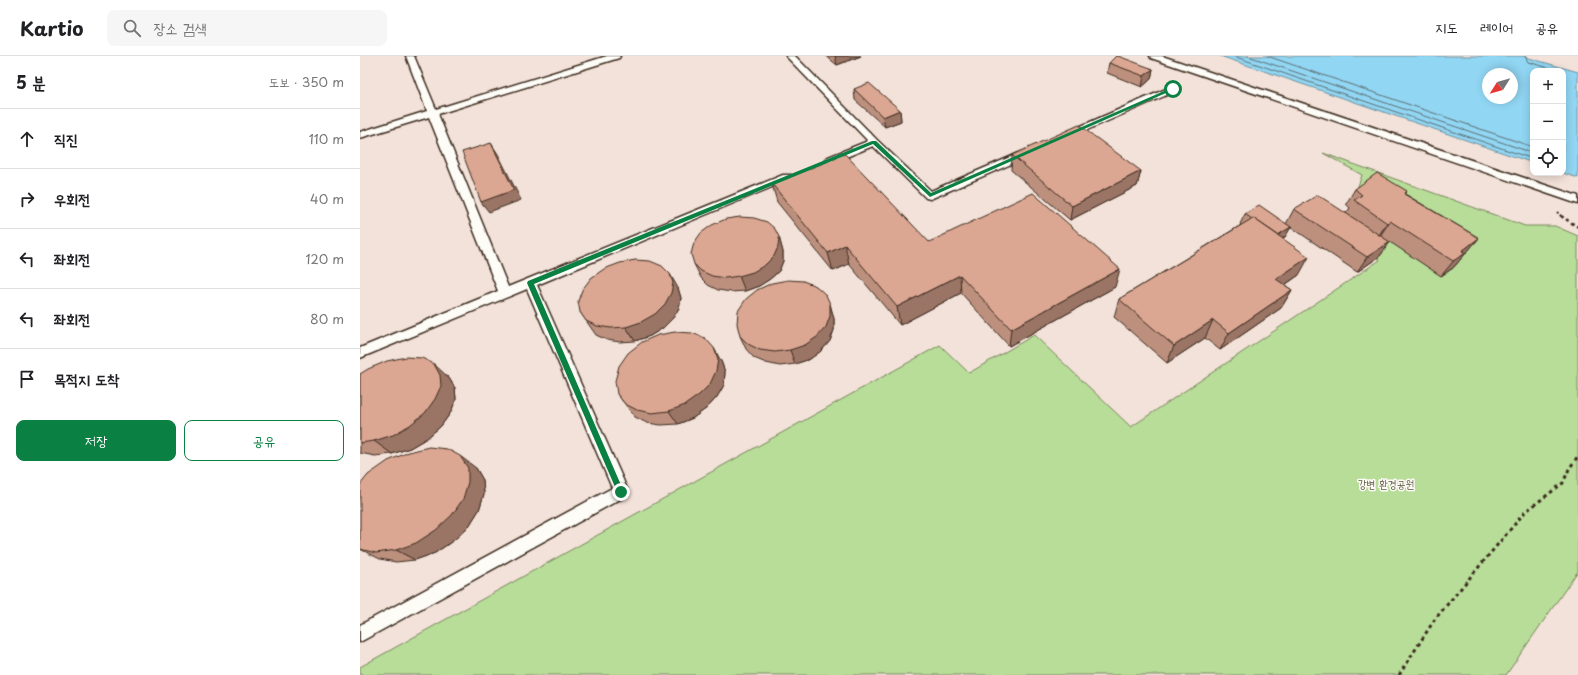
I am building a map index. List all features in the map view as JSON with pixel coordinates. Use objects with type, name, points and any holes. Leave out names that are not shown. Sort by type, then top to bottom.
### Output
[{"type":"lane","points":[[410,56],[505,294]]},
{"type":"lane","points":[[360,135],[616,56]]},
{"type":"lane","points":[[790,56],[874,142],[930,196],[1037,149]]},
{"type":"lane","points":[[1154,56],[1578,200]]},
{"type":"lane","points":[[1059,139],[1173,89]]},
{"type":"lane","points":[[823,163],[874,142]]},
{"type":"lane","points":[[360,353],[801,172]]},
{"type":"lane","points":[[360,634],[621,492],[530,283]]},
{"type":"path","points":[[1399,675],[1435,618],[1480,563],[1525,512],[1562,483],[1578,456]]},
{"type":"green space","name":"강변 환경공원","points":[[1323,153],[1525,226],[1555,226],[1578,236],[1578,571],[1506,675],[360,675],[360,667],[940,345],[969,373],[1034,335],[1131,427],[1380,260],[1343,228],[1362,175]]},
{"type":"water","points":[[1220,56],[1522,56],[1564,68],[1530,68],[1530,162]]},
{"type":"water","points":[[1566,69],[1578,72],[1578,178],[1566,174]]},
{"type":"building","points":[[1116,56],[1153,69],[1144,76],[1109,63]]},
{"type":"building","points":[[869,83],[900,110],[883,117],[854,89]]},
{"type":"building","points":[[1079,125],[1141,171],[1072,206],[1012,155]]},
{"type":"building","points":[[491,143],[514,190],[481,202],[462,152]]},
{"type":"building","points":[[845,154],[929,242],[1033,193],[1120,269],[1011,329],[960,275],[897,307],[845,245],[828,253],[772,184]]},
{"type":"building","points":[[1377,173],[1407,191],[1404,194],[1479,238],[1462,251],[1466,253],[1453,261],[1390,221],[1387,223],[1354,200],[1362,195],[1355,189]]},
{"type":"building","points":[[1318,195],[1390,242],[1367,257],[1294,209]]},
{"type":"building","points":[[1259,205],[1291,227],[1278,235],[1245,214]]},
{"type":"building","points":[[740,217],[754,218],[767,222],[775,229],[779,237],[778,247],[774,256],[765,265],[753,272],[739,276],[725,278],[712,276],[701,271],[694,264],[691,254],[694,243],[701,233],[712,225],[726,219]]},
{"type":"building","points":[[1253,218],[1309,257],[1276,279],[1292,290],[1229,333],[1213,320],[1174,346],[1119,299]]},
{"type":"building","points":[[635,260],[650,261],[662,266],[670,274],[673,283],[671,293],[665,304],[655,314],[641,322],[626,327],[611,328],[597,326],[586,321],[580,312],[578,301],[582,290],[591,278],[604,269],[620,263]]},
{"type":"building","points":[[788,280],[803,281],[816,286],[826,295],[830,304],[830,316],[826,327],[817,337],[805,345],[790,350],[775,352],[760,350],[748,344],[740,336],[737,324],[738,311],[746,299],[757,290],[772,283]]},
{"type":"building","points":[[675,332],[692,333],[705,338],[714,348],[718,359],[716,371],[710,384],[699,395],[685,405],[669,411],[652,413],[637,410],[625,404],[617,394],[615,381],[619,366],[628,353],[642,342],[658,335]]},
{"type":"building","points":[[406,357],[422,358],[434,364],[440,375],[441,386],[435,399],[425,413],[410,425],[393,435],[374,441],[360,443],[360,374],[387,361]]},
{"type":"building","points":[[429,447],[447,449],[460,456],[468,468],[468,482],[463,499],[452,515],[436,530],[416,543],[396,550],[376,553],[360,549],[360,485],[368,475],[388,461],[409,452]]},
{"type":"route","points":[[621,492],[530,283],[874,142],[930,196],[1173,89]]}]
